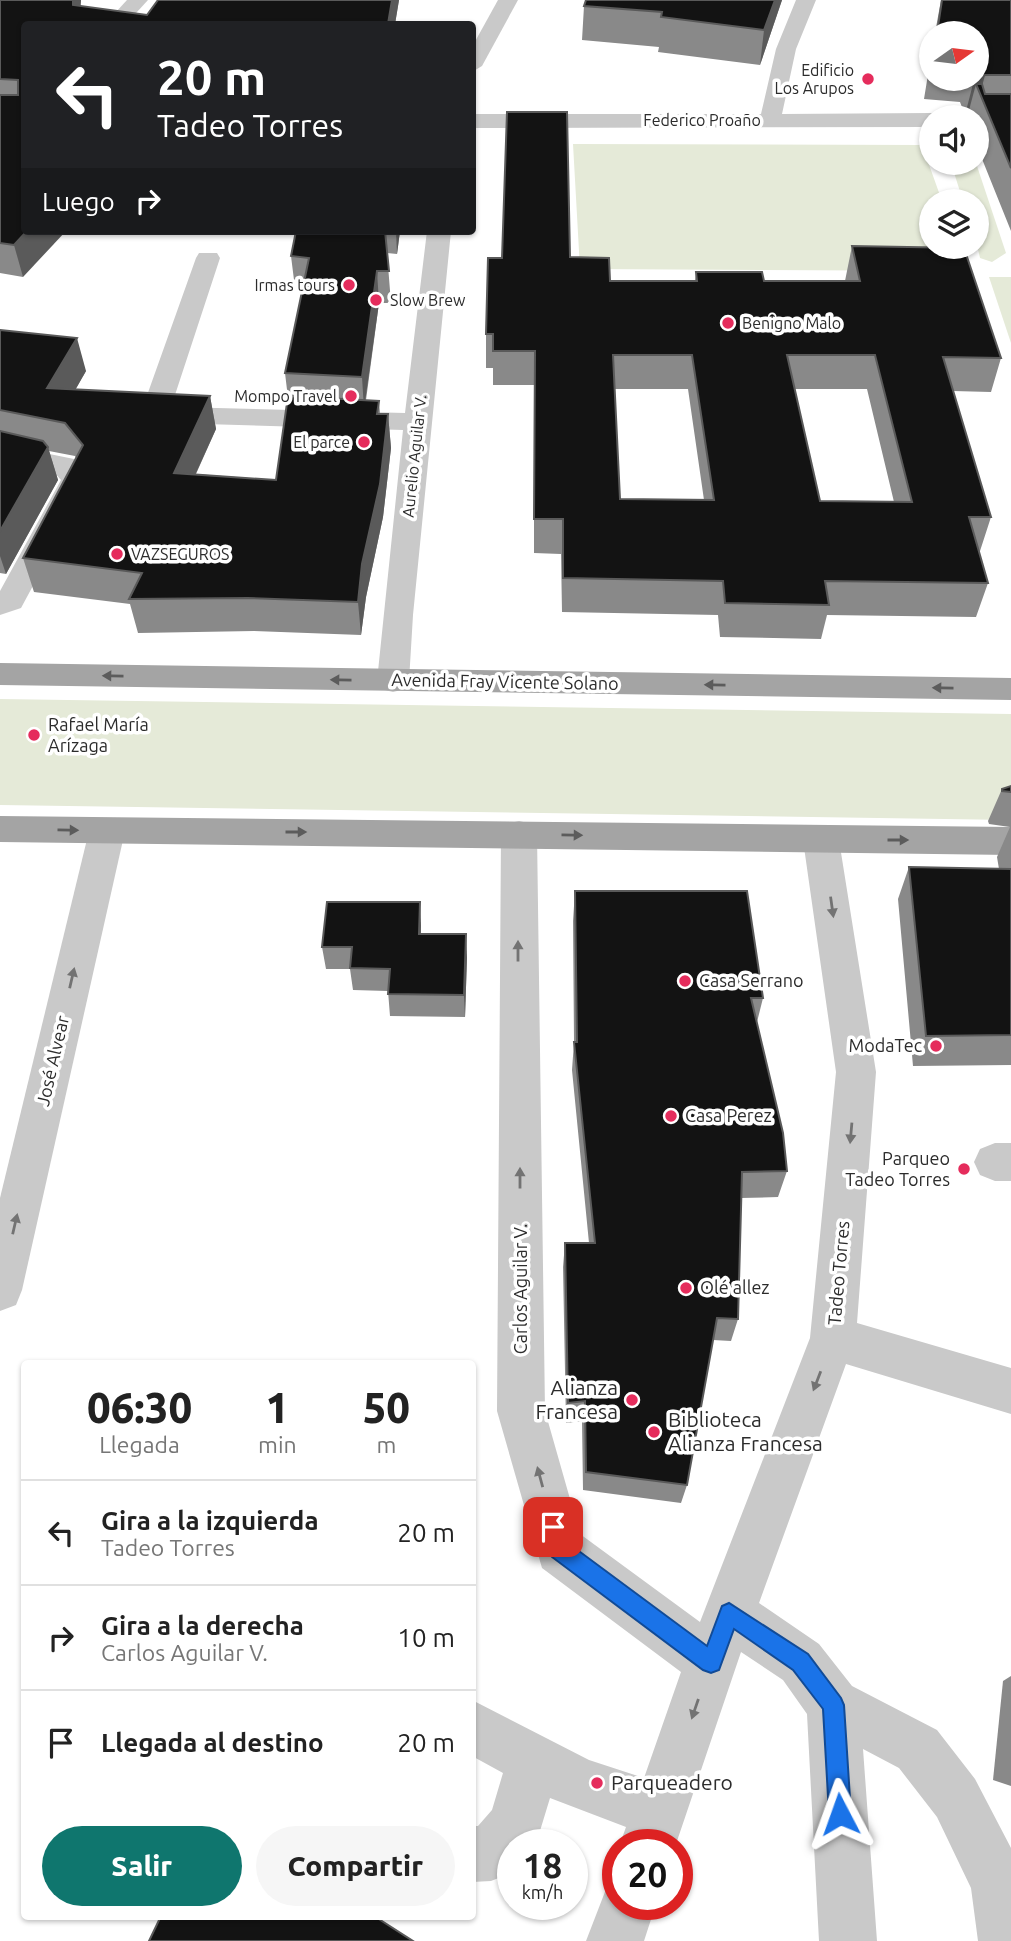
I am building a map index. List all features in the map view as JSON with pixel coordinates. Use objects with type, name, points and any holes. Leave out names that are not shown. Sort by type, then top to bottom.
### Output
[{"type":"main road","name":"Avenida Fray Vicente Solano","points":[[0,674],[1011,689]]},
{"type":"main road","points":[[0,829],[1011,841]]},
{"type":"street","points":[[118,21],[138,0]]},
{"type":"street","points":[[476,59],[508,0]]},
{"type":"street","points":[[770,120],[786,49],[806,0]]},
{"type":"street","name":"Federico Proaño","points":[[476,121],[919,120]]},
{"type":"street","name":"Aurelio Aguilar V.","points":[[393,681],[397,615],[439,235]]},
{"type":"street","points":[[208,258],[159,401],[169,415],[418,422]]},
{"type":"street","points":[[0,452],[64,465],[76,480],[10,601],[0,605]]},
{"type":"street","name":"José Alvear","points":[[0,1290],[107,831]]},
{"type":"street","name":"Carlos Aguilar V.","points":[[519,834],[522,1411],[560,1550],[711,1662]]},
{"type":"street","name":"Tadeo Torres","points":[[654,1828],[711,1662],[833,1338],[856,1072],[821,840]]},
{"type":"street","points":[[833,1338],[1011,1391]]},
{"type":"street","points":[[729,1613],[801,1662],[833,1705],[918,1749],[956,1798],[999,1884],[1007,1941]]},
{"type":"street","points":[[833,1705],[848,1941]]},
{"type":"street","points":[[476,1729],[654,1828]]},
{"type":"street","points":[[476,1854],[491,1853],[516,1825],[533,1759]]},
{"type":"street","points":[[615,1941],[622,1920]]},
{"type":"green space","points":[[573,144],[919,145],[919,175],[933,175],[938,189],[919,189],[919,259],[963,259],[967,271],[580,269]]},
{"type":"green space","points":[[955,175],[980,175],[985,189],[959,189]]},
{"type":"green space","points":[[989,202],[1006,253],[992,262],[983,259],[989,259]]},
{"type":"green space","points":[[989,277],[1011,277],[1011,343]]},
{"type":"green space","points":[[0,699],[1011,714],[1011,820],[0,805]]},
{"type":"building","points":[[0,0],[73,0],[73,5],[147,15],[158,0],[392,0],[388,21],[21,21],[21,235],[23,235],[14,245],[0,243],[0,95],[18,95],[18,80],[0,79]]},
{"type":"building","points":[[586,0],[775,0],[764,30],[661,17],[662,12],[584,6]]},
{"type":"building","points":[[942,0],[1011,0],[1011,75],[989,75],[989,21],[939,21]]},
{"type":"building","points":[[979,91],[984,91],[985,94],[1011,94],[1011,168],[989,115],[989,105],[985,105]]},
{"type":"building","points":[[507,112],[567,112],[570,257],[609,258],[610,281],[697,281],[696,272],[762,272],[764,281],[860,281],[852,246],[919,247],[919,259],[968,259],[1001,358],[943,357],[991,517],[969,517],[988,583],[825,581],[829,605],[725,603],[723,581],[563,578],[563,519],[534,519],[535,351],[493,351],[493,334],[486,334],[488,258],[502,258]],"holes":[[[613,355],[692,355],[714,500],[620,499]],[[787,355],[875,355],[912,502],[820,501]]]},
{"type":"building","points":[[295,235],[385,235],[389,271],[377,271],[362,377],[285,373],[309,258],[291,256]]},
{"type":"building","points":[[0,330],[77,338],[47,388],[210,396],[174,473],[276,480],[288,396],[379,401],[377,414],[388,414],[380,484],[362,564],[358,602],[248,598],[129,599],[142,573],[23,558],[83,445],[65,423],[0,410]]},
{"type":"building","points":[[0,431],[43,441],[48,447],[0,531]]},
{"type":"building","points":[[1011,786],[1011,792],[1002,791],[1002,789]]},
{"type":"building","points":[[909,867],[1011,869],[1011,1035],[926,1036]]},
{"type":"building","points":[[575,891],[747,891],[763,998],[751,998],[783,1133],[787,1171],[742,1172],[738,1319],[717,1318],[687,1485],[586,1472],[585,1401],[568,1403],[565,1243],[595,1243],[574,1042],[577,1042]]},
{"type":"building","points":[[327,902],[420,902],[419,934],[466,934],[464,995],[388,994],[390,969],[350,968],[352,947],[322,947]]},
{"type":"building","points":[[159,1920],[380,1920],[413,1941],[149,1941]]},
{"type":"place","name":"Edificio Los Arupos","points":[[868,79]]},
{"type":"place","name":"Irmas tours","points":[[349,285]]},
{"type":"place","name":"Slow Brew","points":[[376,300]]},
{"type":"place","name":"Benigno Malo","points":[[728,323]]},
{"type":"place","name":"Mompo Travel","points":[[351,396]]},
{"type":"place","name":"El parce","points":[[364,442]]},
{"type":"place","name":"VAZSEGUROS","points":[[117,554]]},
{"type":"place","name":"Rafael María Arízaga","points":[[34,735]]},
{"type":"place","name":"Casa Serrano","points":[[685,981]]},
{"type":"place","name":"ModaTec","points":[[936,1046]]},
{"type":"place","name":"Casa Perez","points":[[671,1116]]},
{"type":"place","name":"Parqueo Tadeo Torres","points":[[964,1169]]},
{"type":"place","name":"Olé allez","points":[[686,1288]]},
{"type":"place","name":"Alianza Francesa","points":[[632,1400]]},
{"type":"place","name":"Biblioteca Alianza Francesa","points":[[654,1432]]},
{"type":"place","name":"Parqueadero","points":[[597,1783]]},
{"type":"route","points":[[553,1527],[560,1550],[711,1662],[729,1613],[801,1662],[833,1705],[840,1814]]}]
